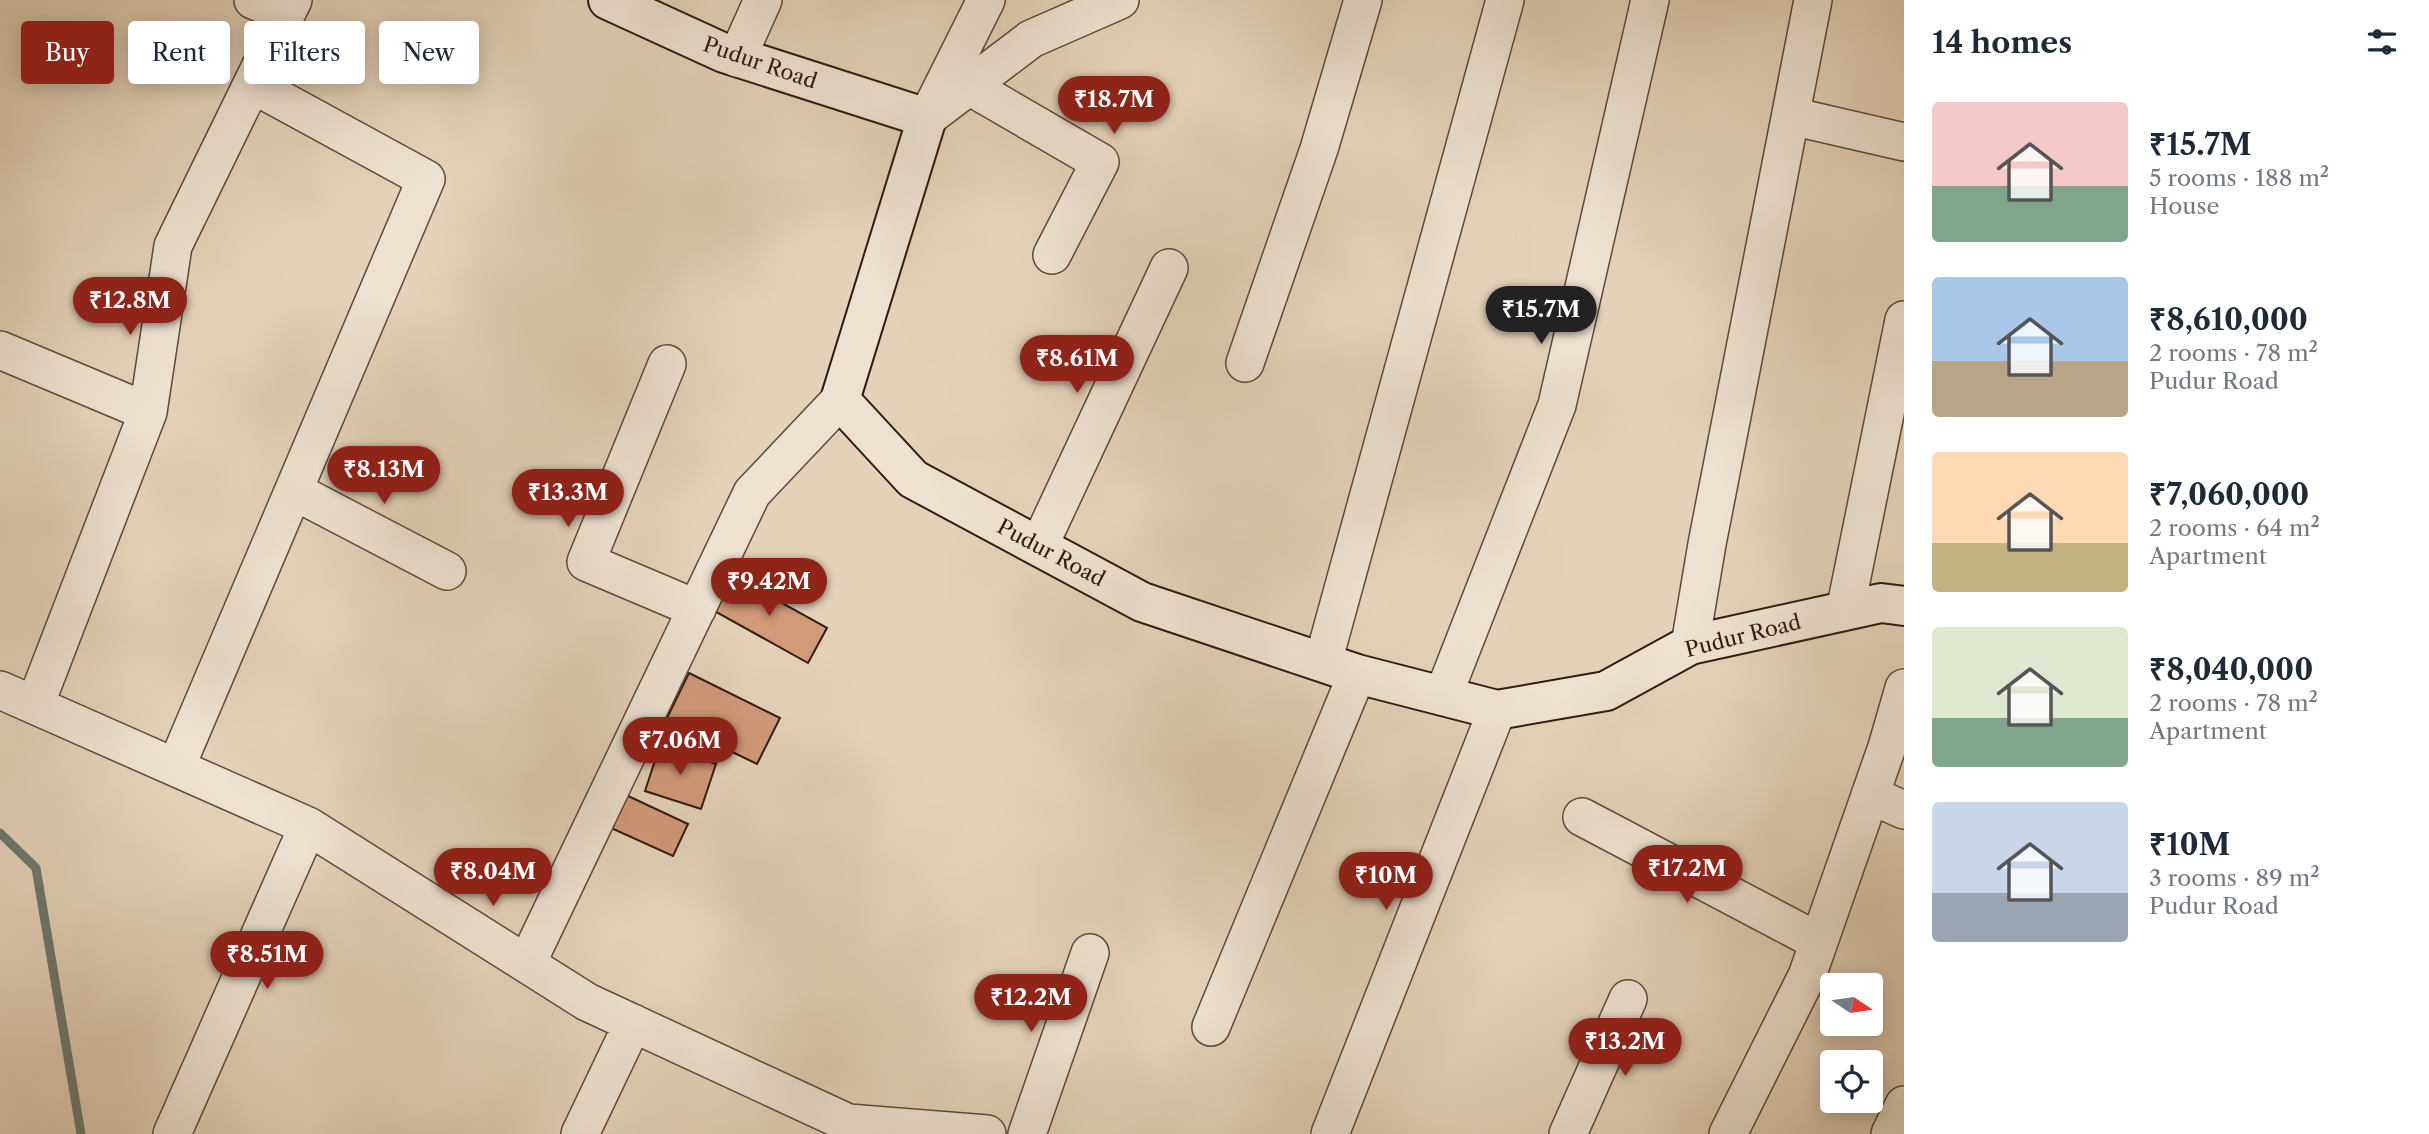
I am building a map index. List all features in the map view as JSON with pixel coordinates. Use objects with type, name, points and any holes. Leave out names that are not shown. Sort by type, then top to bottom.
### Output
[{"type":"street","points":[[253,0],[290,7]]},
{"type":"street","name":"Pudur Road","points":[[608,0],[737,58],[927,118]]},
{"type":"street","points":[[737,58],[764,0]]},
{"type":"street","points":[[527,963],[752,493],[840,400],[927,118],[986,0]]},
{"type":"street","points":[[927,118],[1031,39],[1120,0]]},
{"type":"street","points":[[1245,363],[1319,149],[1363,0]]},
{"type":"street","points":[[1211,1027],[1340,668],[1504,0]]},
{"type":"street","points":[[1443,696],[1557,405],[1650,0]]},
{"type":"street","points":[[1690,645],[1707,544],[1814,0]]},
{"type":"street","points":[[35,705],[148,411],[173,246],[252,84],[426,179],[177,767]]},
{"type":"street","points":[[969,86],[1100,162],[1052,255]]},
{"type":"street","points":[[1791,116],[1904,142]]},
{"type":"street","points":[[1039,546],[1169,268]]},
{"type":"street","points":[[1845,611],[1904,320]]},
{"type":"street","points":[[0,350],[148,411]]},
{"type":"street","points":[[667,364],[586,562],[697,610]]},
{"type":"street","name":"Pudur Road","points":[[840,400],[913,479],[1142,602],[1340,668],[1497,710],[1605,691],[1690,645],[1881,603],[1904,606]]},
{"type":"street","points":[[294,491],[447,571]]},
{"type":"street","points":[[1728,1134],[1807,976],[1904,688]]},
{"type":"street","points":[[0,690],[308,826],[587,1002],[848,1123],[987,1134]]},
{"type":"street","points":[[1329,1134],[1497,710]]},
{"type":"street","points":[[1870,795],[1904,810]]},
{"type":"street","points":[[1582,817],[1819,942]]},
{"type":"street","points":[[172,1134],[308,826]]},
{"type":"street","points":[[1027,1134],[1090,953]]},
{"type":"street","points":[[1568,1134],[1628,999]]},
{"type":"street","points":[[580,1134],[633,1023]]},
{"type":"street","points":[[1890,1134],[1904,1105]]},
{"type":"building","points":[[730,574],[827,628],[808,663],[711,609]]},
{"type":"building","points":[[689,673],[780,718],[757,764],[666,720]]},
{"type":"building","points":[[660,745],[716,764],[701,809],[645,791]]},
{"type":"building","points":[[626,795],[688,824],[673,856],[611,828]]},
{"type":"waterway","points":[[0,833],[36,868],[81,1134]]}]
